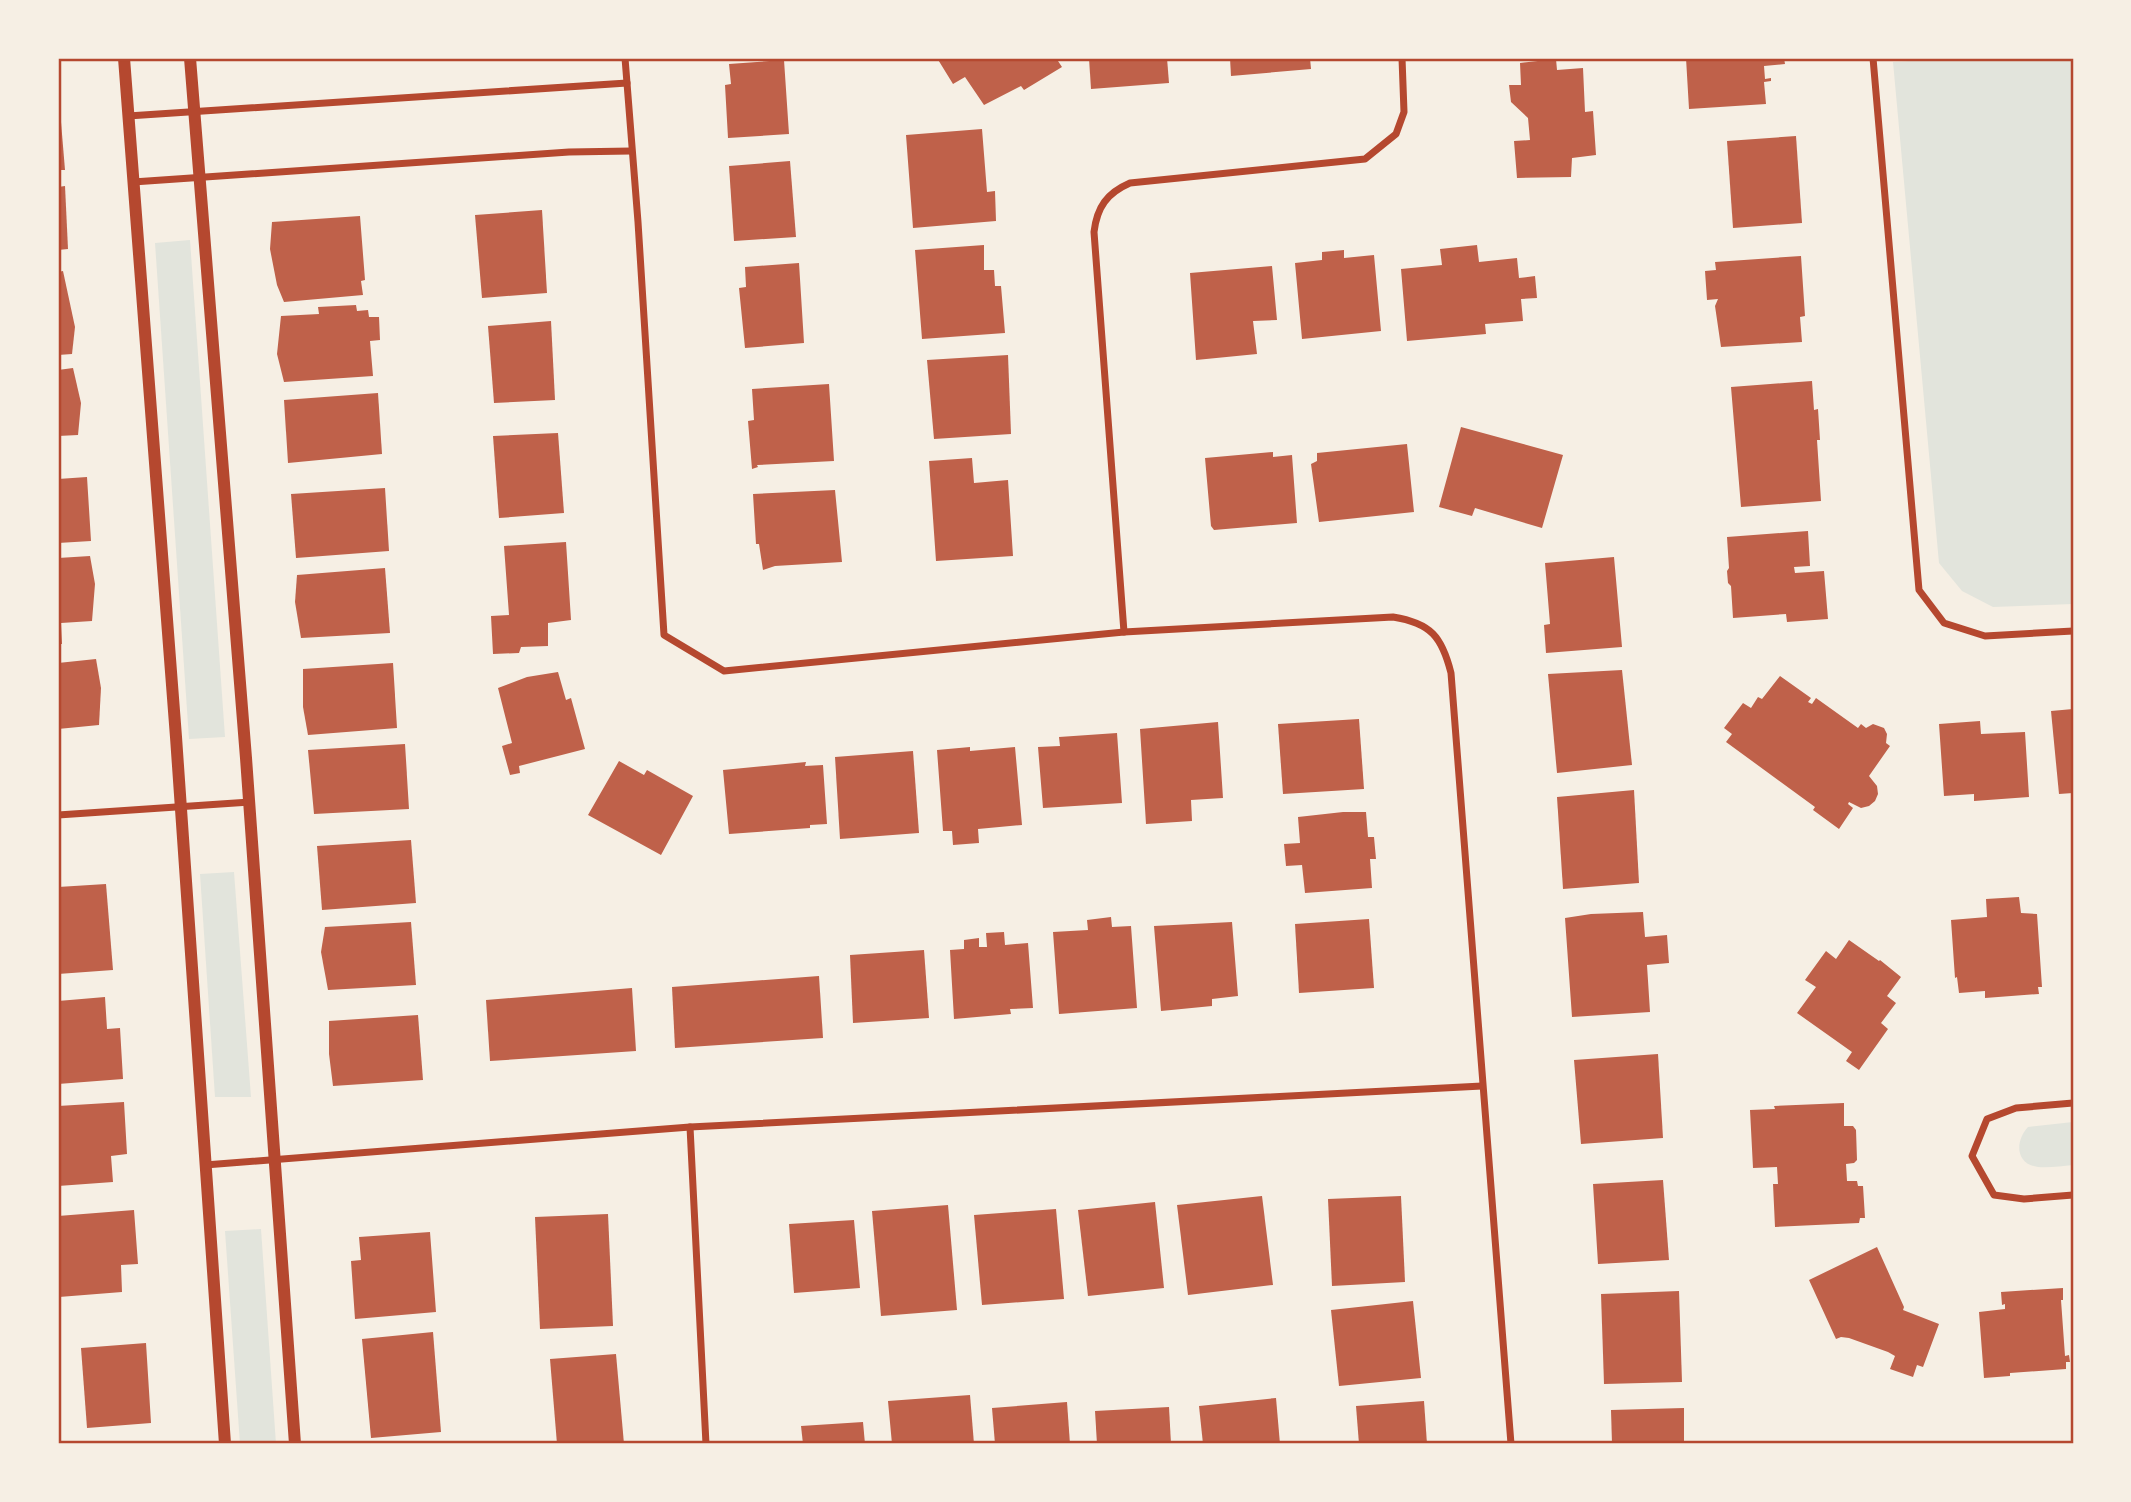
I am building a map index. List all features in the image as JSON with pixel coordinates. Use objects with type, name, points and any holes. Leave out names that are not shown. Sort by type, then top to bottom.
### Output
[{"type":"street","points":[[124,58],[181,807],[225,1444]]},
{"type":"street","points":[[190,58],[250,802],[295,1444]]},
{"type":"street","points":[[625,58],[664,635],[724,671],[1124,632],[1393,617],[1412,620],[1432,630],[1445,649],[1451,673],[1511,1444]]},
{"type":"street","points":[[1124,632],[1094,232],[1096,216],[1115,190],[1130,183],[1365,159],[1396,134],[1404,112],[1402,58]]},
{"type":"street","points":[[1873,58],[1919,590],[1944,623],[1985,636],[2073,631]]},
{"type":"street","points":[[128,116],[627,83]]},
{"type":"street","points":[[132,182],[569,152],[631,151]]},
{"type":"street","points":[[58,815],[250,802]]},
{"type":"street","points":[[205,1165],[690,1128],[1482,1086]]},
{"type":"street","points":[[2073,1103],[2016,1108],[1987,1119],[1972,1156],[1994,1195],[2024,1199],[2073,1195]]},
{"type":"street","points":[[690,1128],[706,1444]]},
{"type":"shaded area","points":[[1962,58],[2073,58],[2073,604],[1993,607],[1962,591],[1939,563],[1893,62]]},
{"type":"shaded area","points":[[190,240],[225,737],[189,739],[155,243]]},
{"type":"shaded area","points":[[234,872],[251,1097],[215,1097],[200,874]]},
{"type":"shaded area","points":[[2073,1122],[2073,1165],[2038,1167],[2030,1165],[2021,1157],[2019,1145],[2028,1127]]},
{"type":"shaded area","points":[[261,1229],[276,1444],[240,1444],[225,1231]]},
{"type":"building","points":[[937,58],[1056,58],[1062,67],[1024,90],[1021,86],[984,105],[965,77],[953,84]]},
{"type":"building","points":[[1089,58],[1167,58],[1169,83],[1091,89]]},
{"type":"building","points":[[1230,58],[1310,58],[1311,69],[1231,76]]},
{"type":"building","points":[[1686,58],[1784,58],[1785,64],[1764,66],[1765,79],[1771,78],[1771,81],[1764,82],[1766,104],[1689,109]]},
{"type":"building","points":[[1556,59],[1557,70],[1583,68],[1585,112],[1593,111],[1596,155],[1572,158],[1571,177],[1517,178],[1514,141],[1530,140],[1528,118],[1511,102],[1509,85],[1521,85],[1520,63]]},
{"type":"building","points":[[784,60],[789,134],[728,138],[725,85],[731,84],[729,64]]},
{"type":"building","points":[[60,110],[65,170],[58,170]]},
{"type":"building","points":[[982,129],[987,192],[995,191],[996,221],[913,228],[906,135]]},
{"type":"building","points":[[1796,136],[1802,223],[1733,228],[1727,141]]},
{"type":"building","points":[[790,161],[796,237],[734,241],[729,166]]},
{"type":"building","points":[[65,186],[68,249],[58,250],[58,187]]},
{"type":"building","points":[[542,210],[547,293],[482,298],[475,215]]},
{"type":"building","points":[[360,216],[365,280],[361,281],[363,295],[284,302],[277,285],[270,249],[272,222]]},
{"type":"building","points":[[984,245],[984,270],[994,270],[995,286],[1001,286],[1005,333],[922,339],[915,250]]},
{"type":"building","points":[[1477,245],[1479,262],[1517,258],[1519,278],[1535,276],[1537,298],[1521,299],[1523,321],[1485,324],[1486,334],[1407,341],[1401,269],[1442,265],[1440,249]]},
{"type":"building","points":[[1344,250],[1344,258],[1374,255],[1381,331],[1302,339],[1295,263],[1322,260],[1322,252]]},
{"type":"building","points":[[1801,256],[1805,316],[1800,317],[1802,342],[1721,347],[1715,306],[1718,299],[1707,300],[1705,271],[1716,270],[1715,262]]},
{"type":"building","points":[[799,263],[804,343],[745,348],[739,288],[746,287],[745,267]]},
{"type":"building","points":[[1272,266],[1277,320],[1253,321],[1257,354],[1196,360],[1190,273]]},
{"type":"building","points":[[63,271],[75,327],[72,354],[58,355],[58,272]]},
{"type":"building","points":[[356,305],[357,311],[368,310],[369,317],[379,317],[380,340],[370,341],[373,376],[284,382],[277,354],[281,316],[319,314],[318,307]]},
{"type":"building","points":[[551,321],[555,400],[494,403],[488,326]]},
{"type":"building","points":[[1008,355],[1011,434],[934,439],[927,360]]},
{"type":"building","points":[[73,368],[81,403],[78,435],[58,436],[58,370]]},
{"type":"building","points":[[1812,381],[1814,410],[1818,409],[1821,501],[1741,507],[1731,387]]},
{"type":"building","points":[[829,384],[834,461],[757,465],[758,467],[752,469],[748,421],[754,420],[752,389]]},
{"type":"building","points":[[378,393],[382,454],[288,463],[284,400]]},
{"type":"building","points":[[1461,427],[1563,455],[1542,528],[1475,508],[1472,516],[1439,507]]},
{"type":"building","points":[[558,433],[564,513],[499,518],[493,436]]},
{"type":"building","points":[[1407,444],[1414,512],[1319,522],[1311,464],[1317,461],[1317,453]]},
{"type":"building","points":[[1273,452],[1273,457],[1292,455],[1297,523],[1214,530],[1211,526],[1205,458]]},
{"type":"building","points":[[972,458],[974,483],[1008,480],[1013,556],[936,561],[929,461]]},
{"type":"building","points":[[87,477],[91,541],[58,543],[58,479]]},
{"type":"building","points":[[385,488],[389,551],[296,558],[291,494]]},
{"type":"building","points":[[835,490],[842,562],[775,566],[763,570],[759,544],[756,544],[753,494]]},
{"type":"building","points":[[1808,531],[1810,566],[1794,567],[1795,573],[1824,571],[1828,619],[1787,622],[1786,614],[1733,618],[1727,571],[1727,537]]},
{"type":"building","points":[[566,542],[571,620],[548,623],[548,646],[521,647],[519,653],[493,654],[491,616],[509,615],[504,546]]},
{"type":"building","points":[[90,556],[95,584],[92,621],[61,623],[62,644],[58,644],[58,558]]},
{"type":"building","points":[[1614,557],[1622,647],[1546,653],[1544,625],[1550,624],[1545,563]]},
{"type":"building","points":[[385,568],[390,633],[301,638],[295,602],[297,575]]},
{"type":"building","points":[[96,659],[101,688],[99,725],[58,729],[58,663]]},
{"type":"building","points":[[393,663],[397,728],[308,735],[303,707],[303,669]]},
{"type":"building","points":[[1622,670],[1632,765],[1557,773],[1548,674]]},
{"type":"building","points":[[558,672],[566,700],[571,698],[585,749],[519,766],[520,773],[510,775],[502,746],[512,743],[498,688],[527,677]]},
{"type":"building","points":[[1780,676],[1811,698],[1808,702],[1812,704],[1816,698],[1858,728],[1861,724],[1866,728],[1873,724],[1884,728],[1887,734],[1886,743],[1890,746],[1869,776],[1877,786],[1875,801],[1861,808],[1849,802],[1853,808],[1839,829],[1813,810],[1815,807],[1726,742],[1732,734],[1724,728],[1743,703],[1751,708],[1758,697],[1762,699]]},
{"type":"building","points":[[2073,709],[2073,793],[2059,794],[2051,711]]},
{"type":"building","points":[[1359,719],[1364,789],[1283,794],[1278,724]]},
{"type":"building","points":[[1980,721],[1981,734],[2025,732],[2029,797],[1974,801],[1974,794],[1944,796],[1939,724]]},
{"type":"building","points":[[1218,722],[1223,798],[1191,800],[1192,821],[1146,824],[1140,729]]},
{"type":"building","points":[[1117,733],[1122,803],[1043,808],[1038,747],[1060,746],[1059,737]]},
{"type":"building","points":[[405,744],[409,809],[314,814],[308,750]]},
{"type":"building","points":[[970,747],[970,751],[1015,747],[1022,825],[978,829],[979,843],[953,845],[952,831],[943,831],[937,750]]},
{"type":"building","points":[[913,751],[919,833],[840,839],[835,757]]},
{"type":"building","points":[[619,761],[644,775],[647,770],[693,796],[661,855],[588,815]]},
{"type":"building","points":[[806,762],[805,766],[823,765],[827,824],[810,825],[810,828],[729,834],[723,770]]},
{"type":"building","points":[[1634,790],[1639,883],[1563,889],[1557,797]]},
{"type":"building","points":[[1366,812],[1368,837],[1374,837],[1376,859],[1370,859],[1372,888],[1305,893],[1302,865],[1286,866],[1284,844],[1300,843],[1298,817]]},
{"type":"building","points":[[411,840],[416,903],[322,910],[317,846]]},
{"type":"building","points":[[106,884],[113,970],[58,974],[58,887]]},
{"type":"building","points":[[2019,897],[2021,913],[2037,914],[2042,987],[2038,987],[2039,994],[1985,998],[1985,991],[1959,993],[1957,977],[1955,978],[1951,920],[1987,917],[1986,899]]},
{"type":"building","points":[[1643,912],[1645,937],[1667,935],[1669,963],[1647,965],[1650,1012],[1572,1017],[1565,918]]},
{"type":"building","points":[[1111,917],[1112,927],[1131,926],[1137,1008],[1059,1014],[1053,932],[1088,930],[1087,920]]},
{"type":"building","points":[[1369,919],[1374,988],[1299,993],[1295,924]]},
{"type":"building","points":[[411,922],[416,985],[328,990],[321,952],[325,927]]},
{"type":"building","points":[[1232,922],[1238,996],[1212,999],[1212,1006],[1161,1011],[1154,926]]},
{"type":"building","points":[[1004,932],[1005,945],[1028,943],[1033,1008],[1010,1009],[1011,1014],[954,1019],[950,950],[964,949],[964,940],[979,938],[979,947],[987,947],[986,933]]},
{"type":"building","points":[[1849,940],[1901,977],[1887,996],[1896,1003],[1881,1023],[1888,1029],[1859,1070],[1846,1061],[1852,1052],[1797,1013],[1816,987],[1805,980],[1826,951],[1836,959]]},
{"type":"building","points":[[924,950],[929,1018],[853,1023],[850,955]]},
{"type":"building","points":[[819,976],[823,1038],[675,1048],[672,987]]},
{"type":"building","points":[[632,988],[636,1051],[490,1061],[486,1000]]},
{"type":"building","points":[[105,997],[107,1029],[120,1028],[123,1079],[58,1084],[58,1001]]},
{"type":"building","points":[[418,1015],[423,1080],[333,1086],[329,1021]]},
{"type":"building","points":[[1658,1054],[1663,1138],[1581,1144],[1574,1060]]},
{"type":"building","points":[[124,1102],[127,1154],[111,1156],[113,1182],[58,1186],[58,1106]]},
{"type":"building","points":[[1844,1103],[1844,1126],[1853,1126],[1856,1130],[1857,1160],[1846,1164],[1847,1181],[1857,1181],[1858,1186],[1863,1186],[1865,1218],[1860,1218],[1859,1223],[1775,1227],[1773,1184],[1778,1184],[1777,1167],[1753,1168],[1750,1110],[1775,1109],[1774,1106]]},
{"type":"building","points":[[1663,1180],[1669,1260],[1598,1264],[1593,1184]]},
{"type":"building","points":[[1262,1196],[1273,1285],[1188,1295],[1177,1205]]},
{"type":"building","points":[[1401,1196],[1405,1282],[1332,1286],[1328,1199]]},
{"type":"building","points":[[1155,1202],[1164,1288],[1088,1296],[1078,1210]]},
{"type":"building","points":[[948,1205],[957,1310],[881,1316],[872,1211]]},
{"type":"building","points":[[1056,1209],[1064,1299],[982,1305],[974,1215]]},
{"type":"building","points":[[134,1210],[138,1264],[121,1265],[122,1292],[59,1297],[58,1216]]},
{"type":"building","points":[[608,1214],[613,1326],[540,1329],[535,1217]]},
{"type":"building","points":[[854,1220],[860,1288],[794,1293],[789,1224]]},
{"type":"building","points":[[430,1232],[436,1312],[355,1319],[351,1261],[361,1260],[359,1237]]},
{"type":"building","points":[[1877,1247],[1903,1310],[1939,1324],[1923,1367],[1917,1365],[1913,1377],[1890,1369],[1895,1356],[1888,1352],[1849,1338],[1836,1339],[1809,1280]]},
{"type":"building","points":[[2063,1288],[2061,1300],[2065,1356],[2069,1355],[2070,1362],[2066,1362],[2066,1369],[2010,1373],[2010,1376],[1984,1378],[1979,1312],[2005,1309],[2001,1292]]},
{"type":"building","points":[[1679,1291],[1682,1382],[1604,1384],[1601,1294]]},
{"type":"building","points":[[1413,1301],[1421,1378],[1339,1386],[1331,1310]]},
{"type":"building","points":[[433,1332],[441,1432],[371,1438],[362,1339]]},
{"type":"building","points":[[146,1343],[151,1423],[87,1428],[81,1348]]},
{"type":"building","points":[[616,1354],[624,1444],[557,1444],[550,1359]]},
{"type":"building","points":[[970,1395],[974,1444],[892,1444],[888,1401]]},
{"type":"building","points":[[1276,1398],[1280,1444],[1203,1444],[1199,1406]]},
{"type":"building","points":[[1424,1401],[1427,1444],[1359,1444],[1356,1406]]},
{"type":"building","points":[[1067,1402],[1070,1444],[995,1444],[992,1408]]},
{"type":"building","points":[[1169,1407],[1171,1444],[1097,1444],[1095,1411]]},
{"type":"building","points":[[1684,1408],[1684,1444],[1612,1444],[1611,1410]]},
{"type":"building","points":[[863,1422],[865,1444],[803,1444],[801,1426]]}]
